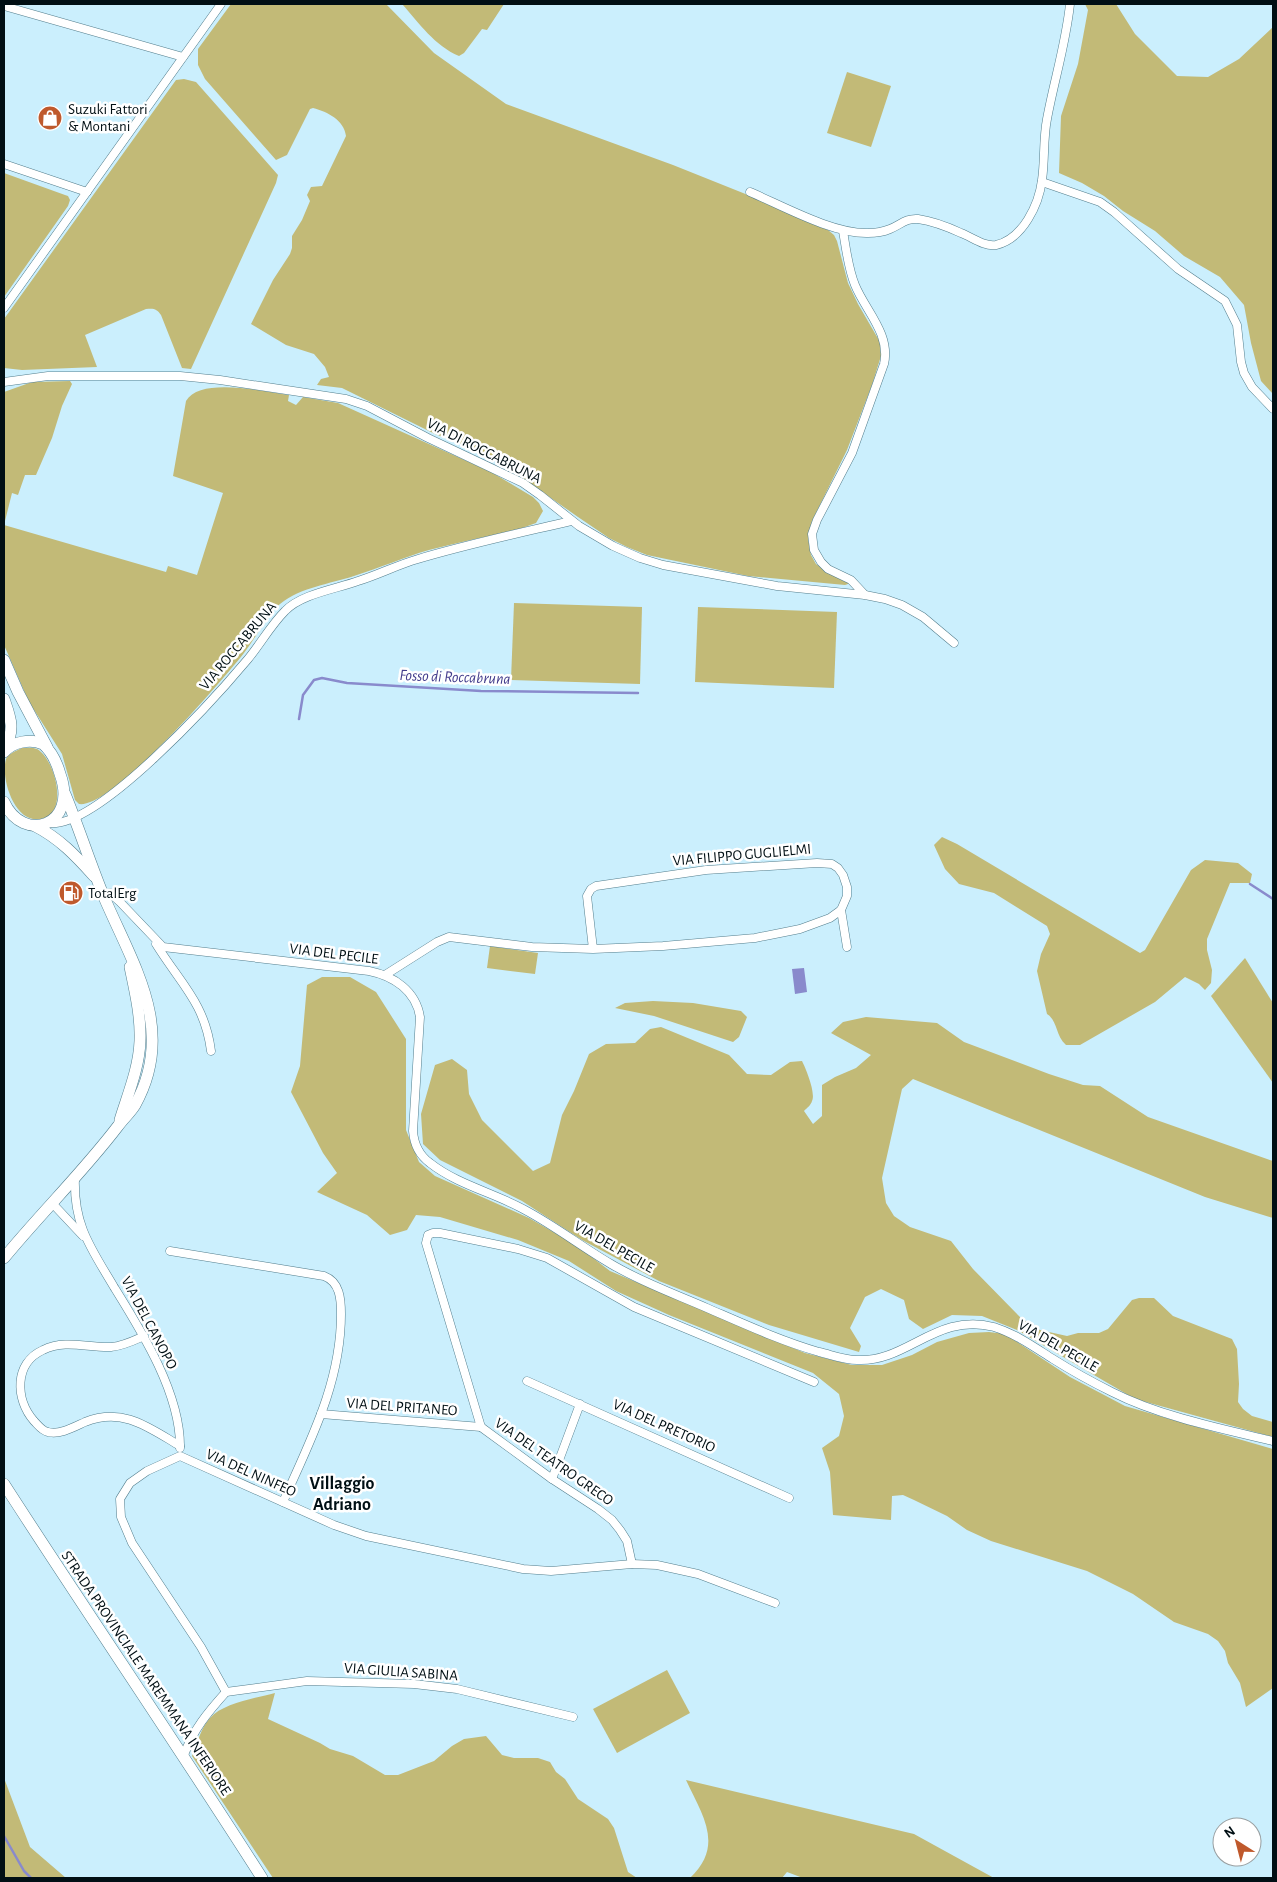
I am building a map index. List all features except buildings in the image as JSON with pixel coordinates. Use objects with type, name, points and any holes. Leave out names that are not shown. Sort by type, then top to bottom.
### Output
[{"type":"main road","points":[[4,660],[18,692],[59,770],[65,794],[98,881],[142,982],[152,1021],[152,1043],[148,1071],[132,1109],[98,1152],[4,1258]]},
{"type":"main road","points":[[4,698],[12,730],[4,751]]},
{"type":"main road","points":[[4,751],[26,741],[39,742],[47,747]]},
{"type":"main road","points":[[35,826],[48,823],[59,814],[65,794]]},
{"type":"main road","points":[[4,802],[15,818],[57,838],[98,881]]},
{"type":"main road","name":"STRADA PROVINCIALE MAREMMANA INFERIORE","points":[[4,1484],[184,1756],[262,1878]]},
{"type":"street","points":[[4,308],[221,4]]},
{"type":"street","points":[[750,192],[843,231],[882,232],[904,221],[915,219],[957,231],[985,244],[997,244],[1015,234],[1025,223],[1032,211],[1042,182],[1046,125],[1068,26],[1070,4]]},
{"type":"street","points":[[4,6],[183,57]]},
{"type":"street","points":[[4,164],[87,192]]},
{"type":"street","points":[[1042,182],[1100,202],[1114,212],[1178,269],[1225,301],[1237,325],[1244,373],[1252,387],[1273,409]]},
{"type":"street","points":[[843,231],[853,279],[881,333],[886,354],[852,453],[815,522],[812,537],[814,550],[824,566],[851,580],[864,595]]},
{"type":"street","name":"VIA DI ROCCABRUNA","points":[[4,382],[48,376],[180,376],[220,380],[346,399],[367,406],[523,484],[571,520],[623,551],[663,565],[777,586],[864,595],[892,601],[911,609],[939,629],[954,643]]},
{"type":"street","name":"VIA ROCCABRUNA","points":[[75,818],[121,787],[172,742],[235,674],[285,611],[297,602],[426,557],[571,520]]},
{"type":"street","points":[[48,823],[63,823],[75,818]]},
{"type":"street","name":"VIA FILIPPO GUGLIELMI","points":[[593,949],[588,894],[596,886],[620,882],[726,868],[825,863],[838,868],[846,883],[847,896],[841,910]]},
{"type":"street","name":"VIA DEL PECILE","points":[[104,895],[110,893],[163,947],[369,971],[385,975],[406,989],[420,1012],[413,1130],[416,1146],[422,1156],[446,1173],[523,1208],[619,1269],[781,1339],[854,1360],[868,1360],[887,1355],[932,1334],[957,1325],[971,1324],[992,1327],[1022,1339],[1073,1371],[1130,1400],[1204,1424],[1273,1441]]},
{"type":"street","points":[[385,975],[434,943],[449,937],[532,947],[593,949],[681,945],[762,936],[809,927],[841,910],[846,947]]},
{"type":"street","points":[[151,936],[199,1008],[207,1026],[211,1051]]},
{"type":"street","points":[[75,1177],[75,1205],[85,1238]]},
{"type":"street","points":[[52,1203],[85,1238]]},
{"type":"street","name":"VIA DEL TEATRO GRECO","points":[[632,1564],[627,1541],[618,1526],[598,1509],[552,1479],[481,1427],[426,1246],[428,1235],[440,1233],[518,1249],[547,1258],[634,1307],[814,1382]]},
{"type":"street","name":"VIA DEL CANOPO","points":[[85,1238],[144,1336],[164,1378],[176,1417],[180,1456]]},
{"type":"street","points":[[170,1251],[324,1276],[334,1282],[340,1296],[341,1336],[335,1374],[321,1414],[283,1502]]},
{"type":"street","points":[[144,1336],[118,1346],[65,1344],[55,1345],[40,1351],[28,1361],[22,1372],[20,1386],[22,1402],[41,1429],[48,1432],[65,1430],[102,1417],[118,1416],[140,1423],[180,1446]]},
{"type":"street","name":"VIA DEL PRETORIO","points":[[527,1381],[789,1498]]},
{"type":"street","points":[[552,1479],[580,1404]]},
{"type":"street","name":"VIA DEL PRITANEO","points":[[321,1414],[481,1427]]},
{"type":"street","points":[[180,1456],[147,1471],[130,1483],[120,1499],[121,1517],[132,1543],[201,1646],[226,1692],[190,1738],[184,1756]]},
{"type":"street","name":"VIA DEL NINFEO","points":[[180,1456],[353,1533],[506,1567],[551,1571],[632,1564],[657,1565],[689,1571],[775,1603]]},
{"type":"street","name":"VIA GIULIA SABINA","points":[[226,1692],[307,1680],[420,1684],[457,1689],[573,1717]]},
{"type":"shaded area","points":[[231,4],[386,4],[434,53],[506,104],[673,165],[748,195],[828,230],[834,235],[848,283],[880,342],[881,356],[847,450],[812,521],[808,538],[811,555],[816,564],[848,582],[848,584],[748,576],[647,555],[627,547],[609,538],[501,463],[477,450],[435,434],[342,388],[317,385],[321,379],[329,377],[325,367],[314,354],[286,345],[251,324],[273,280],[290,254],[292,236],[302,220],[310,201],[307,195],[311,187],[322,186],[346,136],[342,125],[330,114],[313,108],[310,109],[287,155],[276,160],[205,79],[198,65],[198,49]]},
{"type":"shaded area","points":[[402,4],[504,4],[487,30],[482,29],[464,53],[459,56],[450,52],[435,40]]},
{"type":"shaded area","points":[[1085,4],[1116,4],[1135,34],[1177,76],[1208,77],[1239,59],[1273,27],[1273,394],[1261,381],[1244,305],[1220,277],[1184,256],[1155,231],[1123,211],[1104,196],[1082,183],[1059,173],[1061,116],[1078,64],[1088,10]]},
{"type":"shaded area","points":[[847,72],[891,86],[871,147],[827,133]]},
{"type":"shaded area","points":[[184,79],[196,82],[278,175],[191,369],[182,368],[161,315],[157,310],[151,309],[146,309],[85,335],[97,367],[22,370],[4,368],[4,319],[176,80]]},
{"type":"shaded area","points":[[4,173],[68,196],[70,200],[68,206],[4,297]]},
{"type":"shaded area","points":[[70,381],[72,384],[36,475],[25,475],[18,495],[12,493],[4,525],[4,392],[32,382]]},
{"type":"shaded area","points":[[218,387],[250,389],[289,395],[288,401],[296,405],[303,397],[338,403],[491,472],[533,497],[543,511],[536,523],[522,528],[420,553],[364,573],[306,590],[288,598],[275,608],[232,668],[166,741],[116,786],[95,800],[79,804],[75,800],[62,754],[29,702],[4,645],[4,525],[166,572],[168,566],[197,575],[223,493],[173,476],[186,401],[193,393]]},
{"type":"shaded area","points":[[514,603],[642,607],[640,684],[511,680]]},
{"type":"shaded area","points":[[698,607],[837,612],[834,688],[695,682]]},
{"type":"shaded area","points":[[22,748],[37,749],[49,762],[53,773],[56,784],[56,805],[52,813],[44,818],[34,819],[25,816],[12,800],[8,789],[5,778],[6,759]]},
{"type":"shaded area","points":[[942,837],[957,844],[1140,953],[1145,950],[1191,870],[1205,860],[1238,863],[1252,874],[1250,883],[1230,883],[1207,939],[1207,950],[1212,970],[1211,983],[1205,990],[1199,984],[1185,977],[1155,1002],[1080,1045],[1066,1045],[1062,1041],[1053,1020],[1047,1014],[1037,971],[1041,954],[1050,934],[1047,926],[994,893],[959,884],[945,869],[934,845]]},
{"type":"shaded area","points":[[490,946],[538,953],[535,974],[487,968]]},
{"type":"shaded area","points":[[1245,958],[1273,1003],[1273,1083],[1211,996]]},
{"type":"shaded area","points":[[322,977],[350,977],[376,992],[406,1039],[406,1130],[419,1162],[435,1176],[529,1218],[576,1245],[610,1271],[805,1353],[852,1365],[882,1365],[912,1355],[937,1342],[969,1333],[989,1332],[1005,1334],[1070,1377],[1125,1406],[1273,1449],[1273,1688],[1246,1707],[1240,1683],[1228,1663],[1225,1651],[1218,1641],[1208,1634],[1174,1622],[1133,1594],[1087,1571],[991,1541],[967,1530],[947,1516],[903,1495],[892,1496],[891,1520],[833,1515],[830,1472],[822,1448],[839,1436],[844,1416],[839,1394],[813,1373],[669,1315],[616,1291],[569,1261],[518,1240],[440,1217],[416,1215],[407,1230],[390,1235],[367,1215],[317,1192],[337,1173],[323,1153],[291,1092],[300,1066],[307,985]]},
{"type":"shaded area","points":[[653,1001],[693,1003],[741,1011],[747,1017],[739,1037],[733,1042],[654,1016],[615,1008],[625,1003]]},
{"type":"shaded area","points":[[866,1017],[937,1023],[964,1042],[1083,1085],[1100,1086],[1148,1117],[1273,1161],[1273,1218],[1205,1197],[913,1079],[902,1089],[882,1178],[886,1203],[894,1216],[910,1227],[951,1241],[973,1269],[1021,1318],[1040,1330],[1067,1336],[1078,1333],[1099,1333],[1108,1329],[1132,1300],[1154,1298],[1173,1316],[1232,1339],[1237,1349],[1238,1402],[1252,1416],[1273,1422],[1273,1437],[1135,1399],[1017,1330],[982,1316],[952,1315],[923,1329],[909,1319],[904,1300],[881,1289],[865,1297],[850,1328],[861,1346],[859,1352],[769,1325],[659,1281],[582,1240],[522,1201],[440,1160],[423,1144],[421,1114],[435,1065],[452,1059],[467,1070],[469,1094],[482,1120],[533,1171],[550,1163],[562,1115],[589,1054],[606,1044],[635,1043],[650,1029],[661,1027],[729,1055],[747,1074],[771,1075],[790,1062],[802,1061],[813,1092],[811,1104],[804,1111],[813,1124],[822,1116],[822,1085],[856,1068],[871,1055],[831,1033],[843,1022]]},
{"type":"shaded area","points":[[667,1670],[690,1713],[617,1753],[593,1709]]},
{"type":"shaded area","points":[[275,1693],[268,1719],[330,1749],[353,1756],[385,1775],[398,1775],[434,1761],[464,1739],[486,1736],[502,1755],[514,1758],[538,1758],[550,1762],[556,1772],[565,1779],[578,1799],[608,1819],[614,1828],[628,1872],[637,1878],[273,1878],[192,1756],[204,1726],[216,1713],[231,1705]]},
{"type":"shaded area","points":[[4,1778],[30,1847],[66,1878],[4,1878]]},
{"type":"shaded area","points":[[686,1780],[914,1834],[994,1878],[803,1878],[787,1872],[782,1878],[690,1878],[701,1866],[708,1842],[704,1818]]},
{"type":"water","points":[[804,968],[807,992],[795,994],[792,969]]},
{"type":"waterway","name":"Fosso di Roccabruna","points":[[299,719],[303,695],[314,680],[322,678],[347,683],[481,691],[638,693]]},
{"type":"waterway","name":"Fosso di Roccabruna","points":[[1250,884],[1273,899]]},
{"type":"waterway","points":[[4,1836],[24,1871],[31,1878]]},
{"type":"place","name":"Suzuki Fattori & Montani","points":[[50,118]]},
{"type":"place","name":"TotalErg","points":[[71,893]]},
{"type":"district","name":"Villaggio Adriano","points":[[342,1494]]}]
